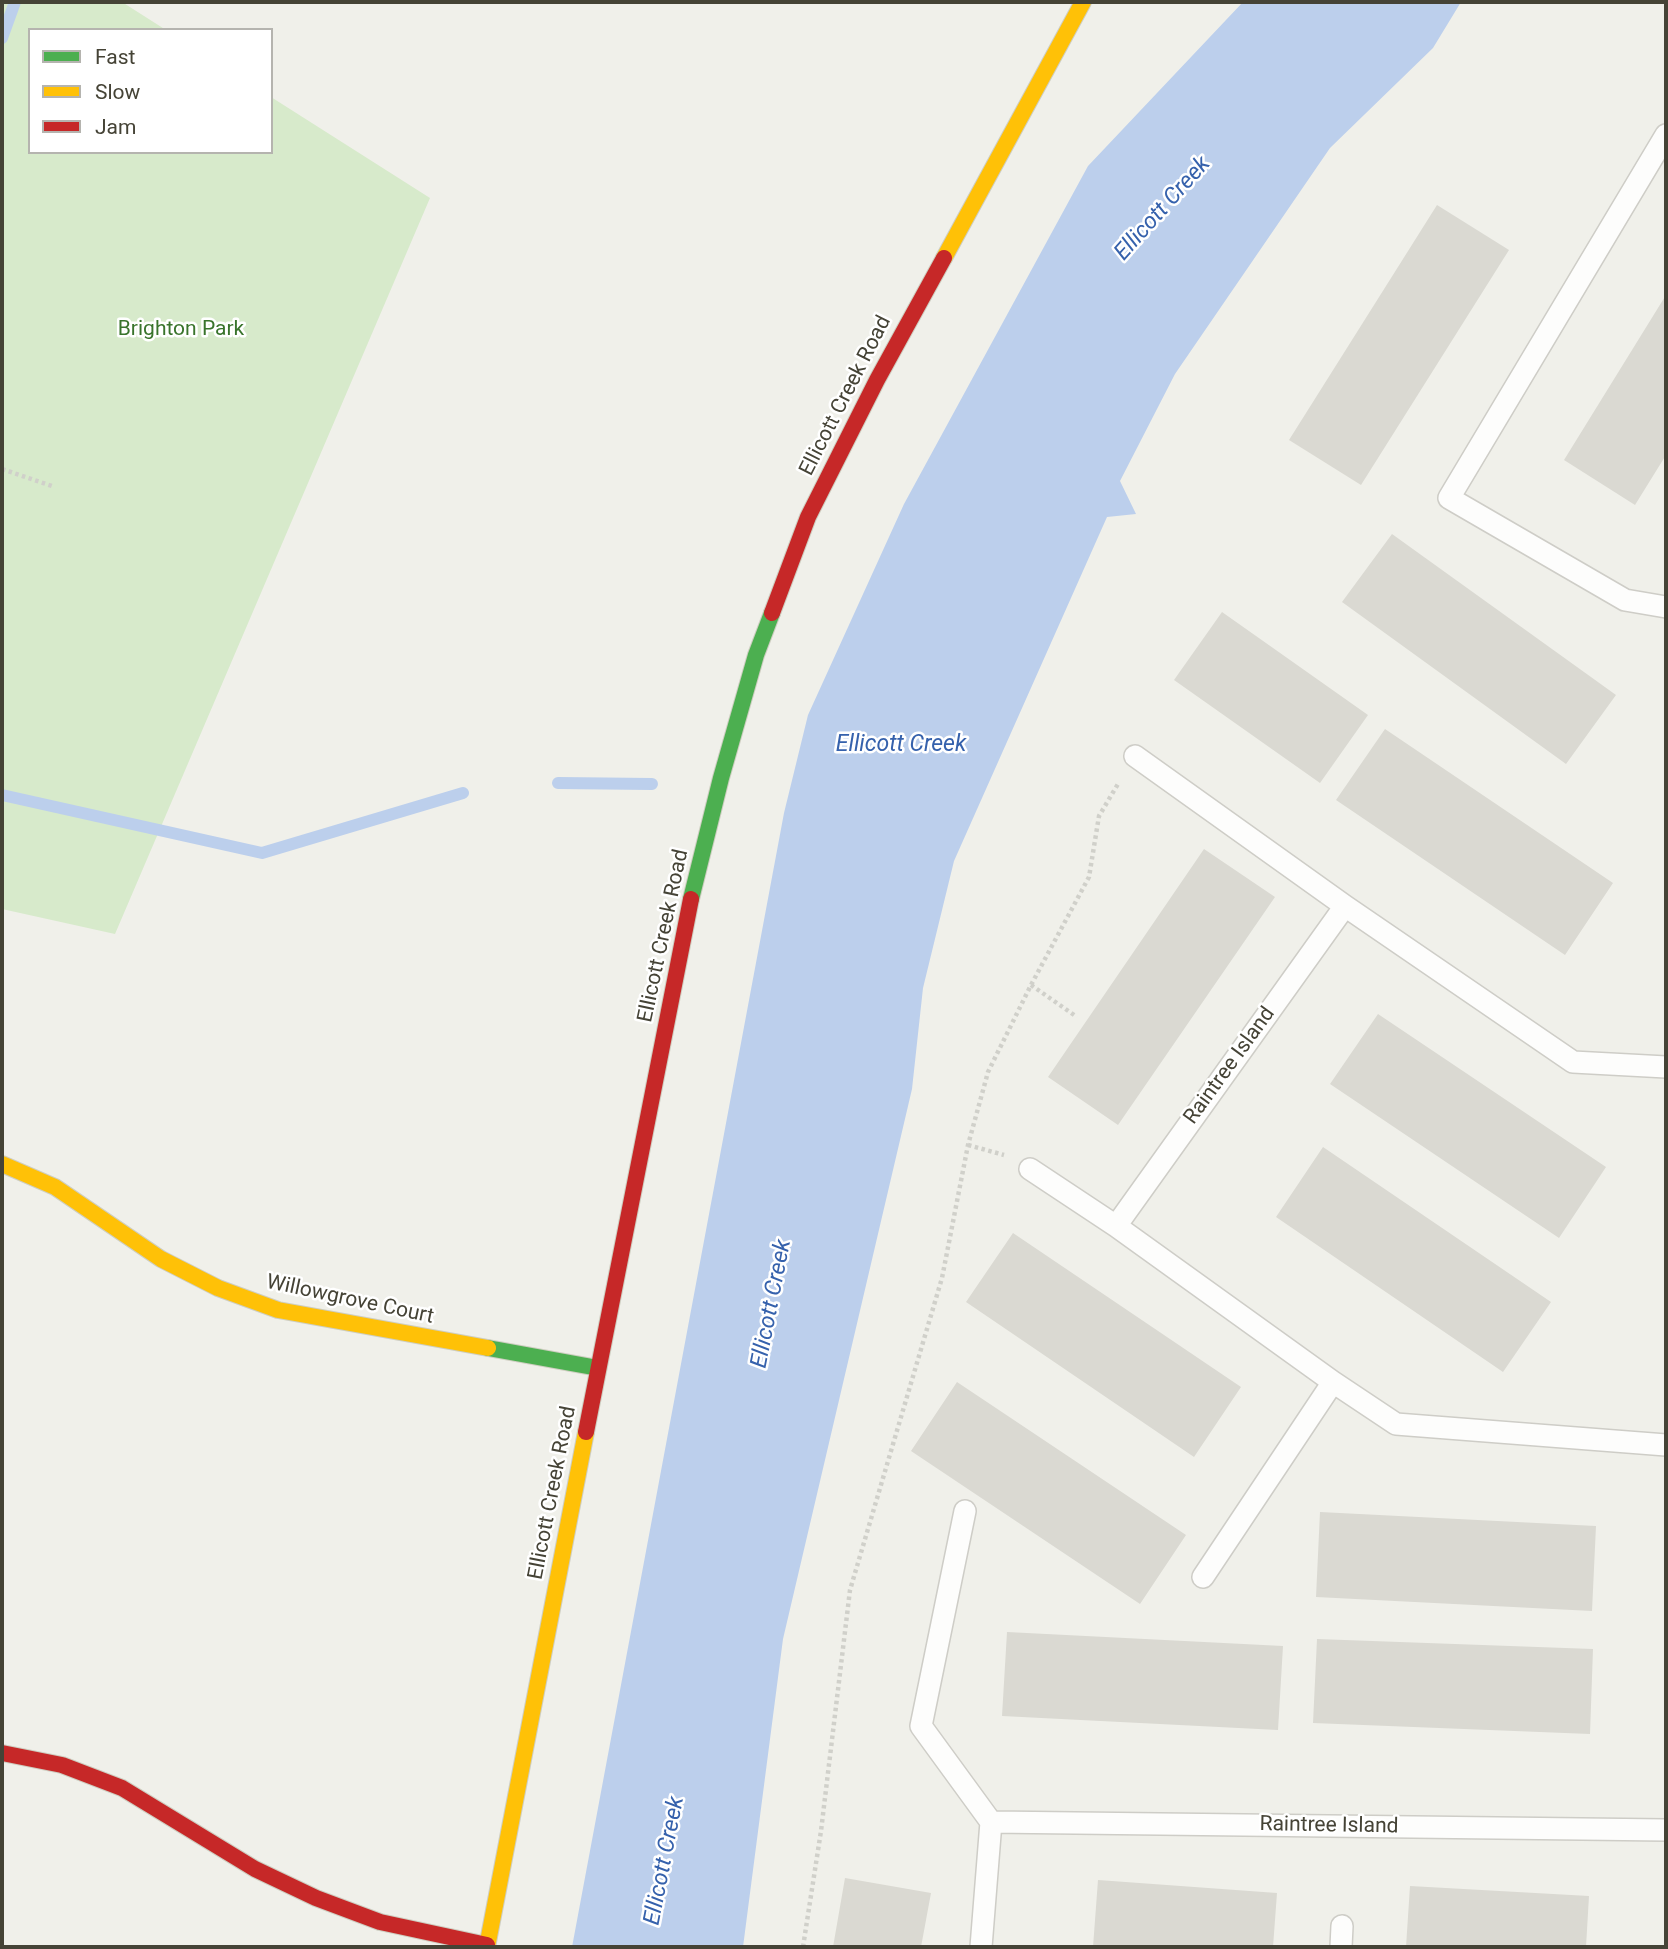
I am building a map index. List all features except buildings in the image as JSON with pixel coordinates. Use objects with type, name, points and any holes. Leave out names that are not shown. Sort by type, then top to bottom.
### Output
[{"type":"street","name":"Ellicott Creek Road","points":[[487,1946],[695,880],[756,655],[808,517],[877,380],[1083,2]]},
{"type":"street","name":"Willowgrove Court","points":[[2,1164],[55,1187],[161,1259],[218,1288],[278,1310],[598,1368]]},
{"type":"street","points":[[2,1754],[62,1765],[122,1788],[177,1819],[255,1869],[316,1899],[380,1922],[487,1946]]},
{"type":"lane","points":[[1666,134],[1449,498],[1625,600],[1666,607]]},
{"type":"lane","points":[[1135,756],[1345,906],[1573,1062],[1666,1067]]},
{"type":"lane","name":"Raintree Island","points":[[1116,1226],[1345,906]]},
{"type":"lane","points":[[1021,1163],[1116,1226],[1396,1424],[1666,1445]]},
{"type":"lane","points":[[1203,1577],[1333,1382]]},
{"type":"lane","points":[[965,1511],[922,1726],[991,1822],[981,1947]]},
{"type":"lane","name":"Raintree Island","points":[[991,1822],[1666,1830]]},
{"type":"path","points":[[2,469],[52,486]]},
{"type":"path","points":[[803,1947],[821,1832],[850,1590],[942,1278],[968,1145],[988,1072],[1089,877],[1099,816],[1135,756]]},
{"type":"path","points":[[1031,985],[1077,1017]]},
{"type":"path","points":[[968,1145],[1021,1163]]},
{"type":"green space","name":"Brighton Park","points":[[2,2],[122,2],[163,28],[28,28],[28,154],[273,154],[273,98],[430,198],[115,934],[2,909]]},
{"type":"water","name":"Ellicott Creek","points":[[1243,2],[1461,2],[1433,48],[1330,148],[1175,374],[1120,481],[1136,514],[1107,517],[954,861],[923,988],[912,1089],[783,1639],[743,1947],[572,1947],[784,813],[808,715],[904,504],[1088,166]]},
{"type":"waterway","points":[[2,38],[15,2]]},
{"type":"waterway","points":[[558,783],[652,784]]},
{"type":"waterway","points":[[2,795],[262,853],[463,793]]},
{"type":"traffic: fast","points":[[691,899],[721,778],[756,655],[772,613]]},
{"type":"traffic: fast","points":[[488,1348],[598,1368]]},
{"type":"traffic: slow","points":[[944,258],[1083,2]]},
{"type":"traffic: slow","points":[[2,1164],[55,1187],[161,1259],[218,1288],[278,1310],[488,1348]]},
{"type":"traffic: slow","points":[[487,1947],[586,1432]]},
{"type":"traffic: jam","points":[[772,613],[808,517],[877,380],[944,258]]},
{"type":"traffic: jam","points":[[586,1432],[691,899]]},
{"type":"traffic: jam","points":[[2,1753],[62,1765],[122,1788],[255,1869],[316,1898],[380,1922],[487,1945]]}]
